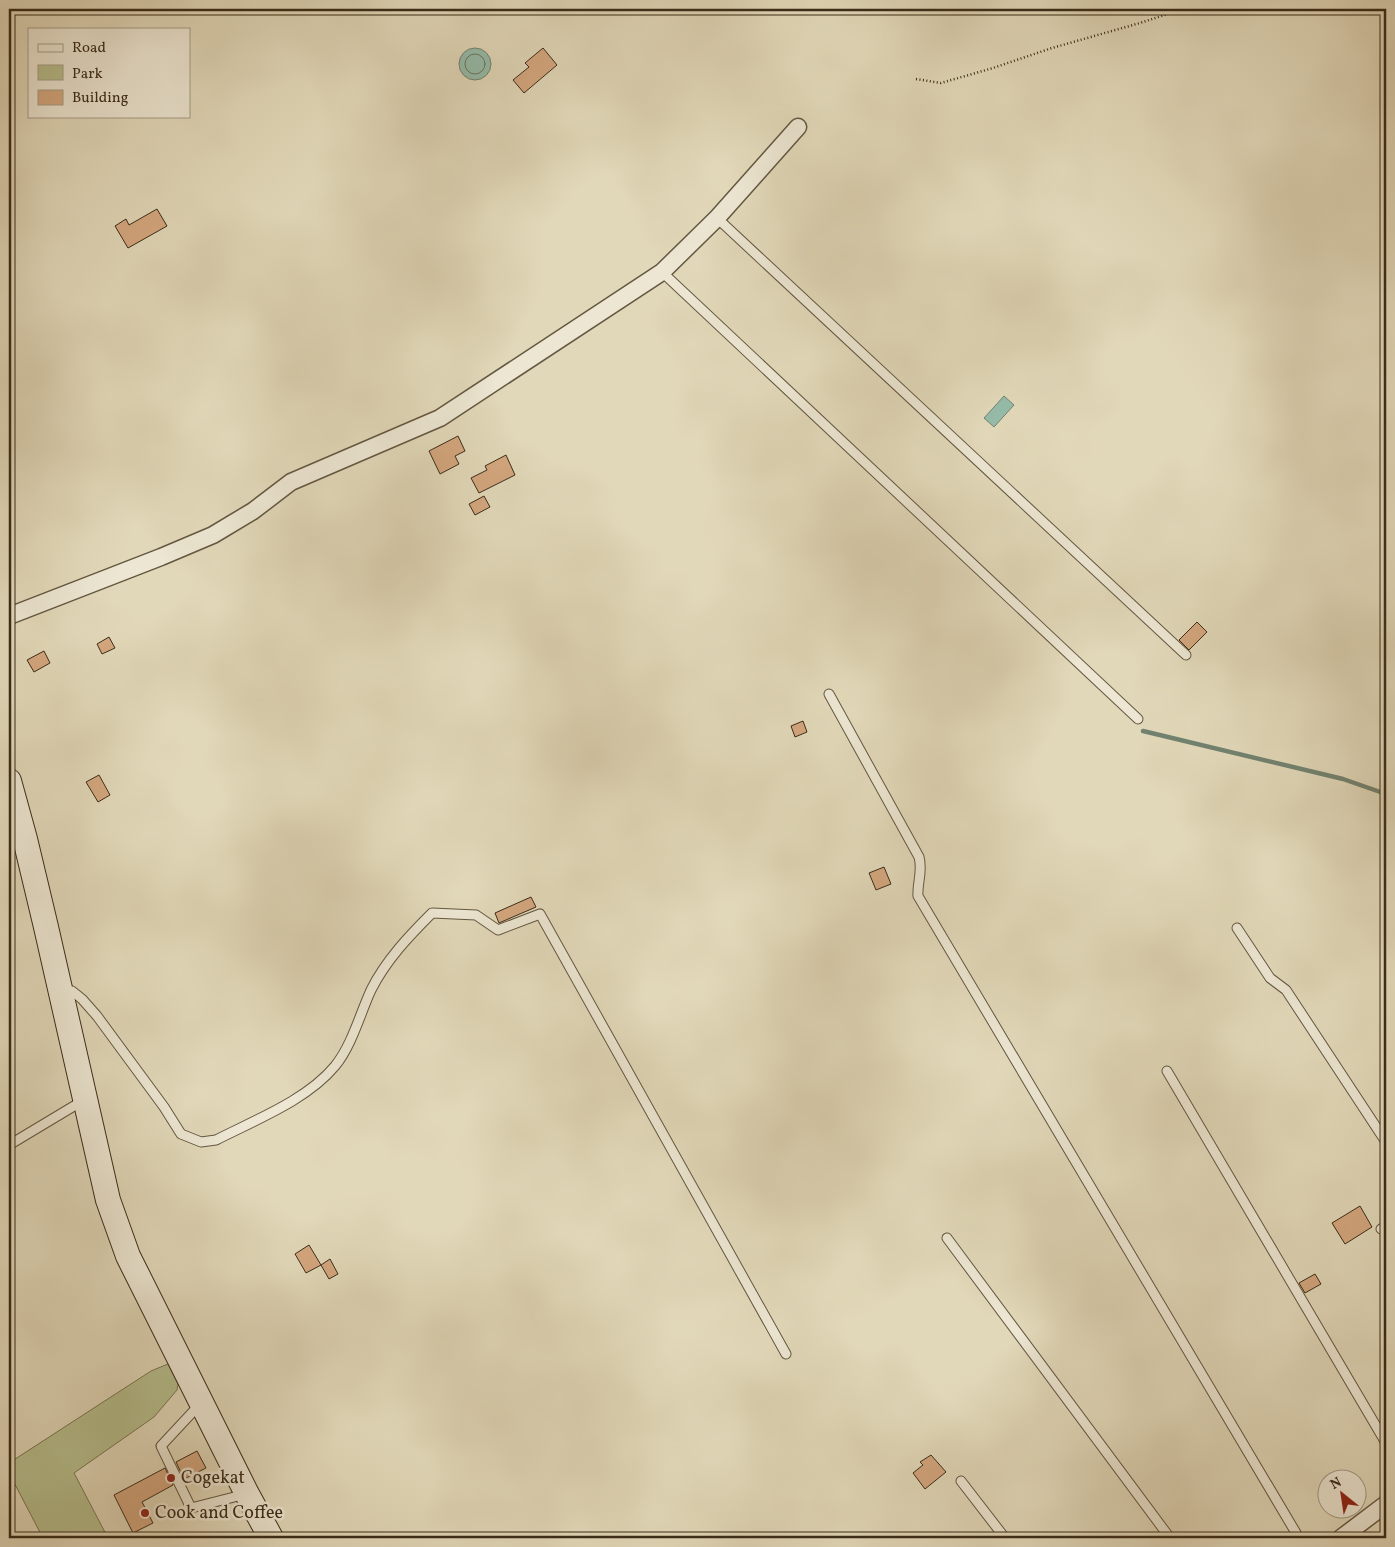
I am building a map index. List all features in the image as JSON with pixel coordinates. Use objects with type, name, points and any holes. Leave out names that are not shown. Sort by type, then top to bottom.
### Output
[{"type":"main road","points":[[9,781],[25,839],[108,1200],[128,1256],[247,1494],[271,1538]]},
{"type":"street","points":[[9,616],[213,535],[253,511],[291,482],[440,418],[662,272],[717,218],[798,128]]},
{"type":"street","points":[[1341,1538],[1386,1504]]},
{"type":"lane","points":[[717,218],[1186,655]]},
{"type":"lane","points":[[662,272],[1138,719]]},
{"type":"lane","points":[[829,694],[919,857],[922,866],[921,877],[917,887],[918,896],[1299,1538]]},
{"type":"lane","points":[[60,989],[72,991],[82,998],[164,1107],[181,1134],[201,1142],[216,1140],[300,1096],[323,1078],[336,1064],[372,989],[389,961],[432,912],[476,915],[498,930],[540,914],[786,1354]]},
{"type":"lane","points":[[1237,928],[1270,978],[1286,990],[1386,1142]]},
{"type":"lane","points":[[1167,1070],[1386,1443]]},
{"type":"lane","points":[[9,1145],[84,1100]]},
{"type":"lane","points":[[947,1238],[1170,1538]]},
{"type":"lane","points":[[201,1402],[161,1446],[191,1508],[247,1494]]},
{"type":"lane","points":[[961,1481],[1005,1538]]},
{"type":"path","points":[[916,79],[941,82],[993,68],[1052,48],[1140,24],[1183,9]]},
{"type":"green space","points":[[168,1364],[178,1384],[177,1390],[154,1417],[74,1473],[108,1538],[43,1538],[9,1473],[9,1463],[151,1371]]},
{"type":"water","points":[[475,48],[486,53],[491,64],[486,75],[475,80],[464,75],[459,64],[464,53]]},
{"type":"water","points":[[1004,396],[1014,405],[994,427],[984,418]]},
{"type":"building","points":[[543,48],[557,65],[524,93],[513,80],[529,67],[525,63]]},
{"type":"building","points":[[157,209],[167,226],[128,248],[115,226],[126,219],[129,225]]},
{"type":"building","points":[[458,436],[465,451],[455,456],[459,464],[440,474],[429,451]]},
{"type":"building","points":[[506,455],[515,475],[479,493],[471,478],[487,470],[485,466]]},
{"type":"building","points":[[484,496],[490,507],[475,515],[469,504]]},
{"type":"building","points":[[1197,622],[1207,632],[1189,650],[1179,640]]},
{"type":"building","points":[[109,637],[115,648],[102,654],[97,644]]},
{"type":"building","points":[[44,651],[50,663],[34,672],[27,660]]},
{"type":"building","points":[[803,721],[807,732],[795,737],[791,726]]},
{"type":"building","points":[[99,775],[110,795],[98,802],[86,782]]},
{"type":"building","points":[[884,867],[891,884],[876,890],[869,873]]},
{"type":"building","points":[[531,897],[536,907],[499,923],[495,913]]},
{"type":"building","points":[[1360,1206],[1372,1227],[1345,1244],[1332,1223]]},
{"type":"building","points":[[309,1245],[321,1265],[306,1273],[295,1254]]},
{"type":"building","points":[[330,1259],[338,1274],[329,1279],[321,1265]]},
{"type":"building","points":[[1315,1274],[1321,1284],[1305,1293],[1299,1283]]},
{"type":"building","points":[[197,1451],[206,1468],[184,1479],[176,1462]]},
{"type":"building","points":[[931,1455],[946,1472],[925,1489],[913,1473],[923,1465],[920,1462]]},
{"type":"building","points":[[165,1468],[173,1485],[142,1502],[153,1523],[133,1533],[114,1495]]},
{"type":"waterway","points":[[1143,731],[1343,779],[1386,794]]},
{"type":"place","name":"Cogekat","points":[[171,1478]]},
{"type":"place","name":"Cook and Coffee","points":[[145,1513]]}]
